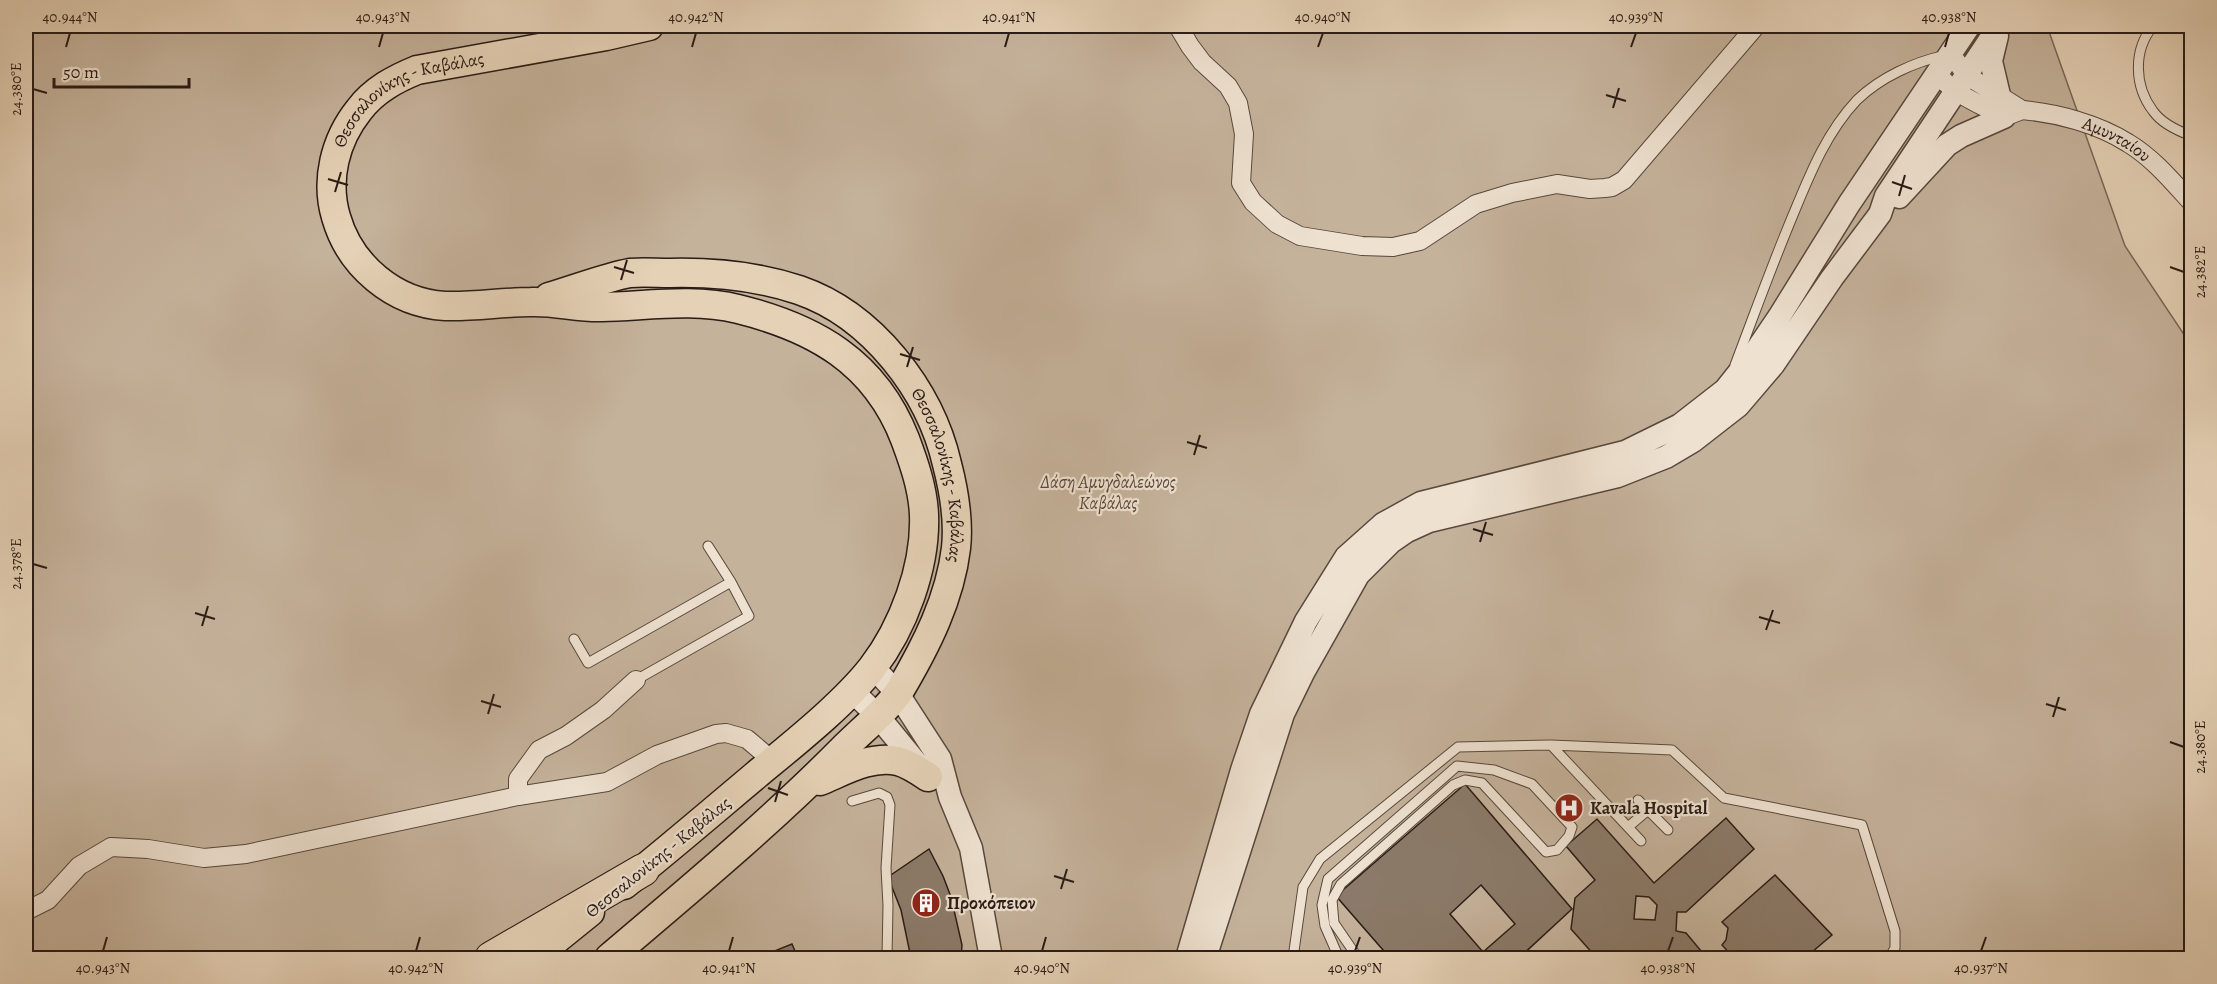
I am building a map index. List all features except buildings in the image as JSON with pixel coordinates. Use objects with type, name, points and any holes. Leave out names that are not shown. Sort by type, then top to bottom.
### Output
[{"type":"highway","points":[[491,958],[643,870]]},
{"type":"main road","name":"Θεσσαλονίκης - Καβάλας","points":[[533,958],[773,761],[852,690],[873,667],[904,612],[922,548],[924,516],[920,488],[910,451],[885,400],[871,379],[821,340],[768,317],[732,308],[666,303],[601,308],[535,301],[432,304],[407,297],[373,277],[348,246],[334,210],[332,183],[334,162],[340,141],[350,122],[371,97],[397,78],[417,70],[606,36],[649,26]]},
{"type":"main road","name":"Θεσσαλονίκης - Καβάλας","points":[[535,301],[630,273],[720,273],[763,280],[801,290],[854,321],[878,341],[903,372],[932,417],[939,433],[948,466],[956,517],[956,547],[950,582],[936,623],[898,694],[797,793],[609,958]]},
{"type":"main road","points":[[797,793],[858,765],[882,760],[897,761],[908,765],[928,777]]},
{"type":"street","points":[[1178,26],[1196,54],[1228,86],[1238,103],[1244,134],[1241,183],[1253,202],[1277,224],[1293,233],[1317,240],[1383,247],[1420,241],[1476,204],[1512,193],[1557,184],[1590,189],[1605,188],[1624,180],[1756,26]]},
{"type":"street","points":[[1186,958],[1239,779],[1261,714],[1306,621],[1350,552],[1383,524],[1420,503],[1584,464],[1633,449],[1680,425],[1725,389],[1767,334],[1849,204],[1969,26]]},
{"type":"street","points":[[1880,214],[1886,196],[2001,26]]},
{"type":"street","points":[[1205,958],[1283,714],[1320,641],[1358,575],[1391,542],[1418,525],[1469,510],[1618,476],[1666,457],[1693,441],[1738,406],[1773,365],[1832,278],[1880,214],[1947,145],[2009,107],[1991,61],[2001,26]]},
{"type":"street","name":"Αμυνταίου","points":[[1943,64],[1943,80],[1961,82],[2009,107],[2085,123],[2127,142],[2166,174],[2192,203]]},
{"type":"street","points":[[873,667],[898,694],[936,750],[945,772],[950,797],[971,848],[991,958]]},
{"type":"street","points":[[518,796],[518,779],[539,750],[566,736],[603,710],[636,680]]},
{"type":"street","points":[[852,690],[928,777],[950,797]]},
{"type":"street","points":[[26,911],[48,900],[80,866],[111,847],[148,849],[204,858],[246,854],[518,796],[607,782],[657,755],[716,734],[726,734],[747,740],[773,761]]},
{"type":"lane","points":[[2153,26],[2145,36],[2138,59],[2141,87],[2153,112],[2173,128],[2192,136]]},
{"type":"lane","points":[[1725,389],[1810,172],[1830,133],[1858,100],[1898,72],[1920,62],[1943,64]]},
{"type":"lane","points":[[636,680],[749,616],[708,546]]},
{"type":"lane","points":[[574,639],[588,663],[731,582]]},
{"type":"lane","points":[[1551,745],[1641,841]]},
{"type":"lane","points":[[1293,958],[1303,887],[1320,859],[1458,747],[1551,745],[1672,750],[1724,798],[1862,825],[1895,931],[1895,948],[1889,958]]},
{"type":"lane","points":[[1338,955],[1325,926],[1322,905],[1328,879],[1457,766],[1494,770],[1532,784],[1572,827],[1569,836],[1557,850],[1546,852],[1482,783],[1465,780],[1453,785],[1341,884],[1332,900],[1334,923],[1358,958]]},
{"type":"lane","points":[[852,801],[879,794],[886,797],[890,805],[886,868],[887,958]]},
{"type":"lane","points":[[1638,800],[1668,830]]},
{"type":"lane","points":[[1628,827],[1648,810]]},
{"type":"lane","points":[[1338,955],[1346,943]]},
{"type":"green space","name":"Δάση Αμυγδαλεώνος Καβάλας","points":[[26,26],[2047,26],[2125,246],[2191,345],[2191,958],[26,958]]},
{"type":"place","name":"Kavala Hospital","points":[[1569,808]]},
{"type":"place","name":"Προκόπειον","points":[[926,903]]}]
